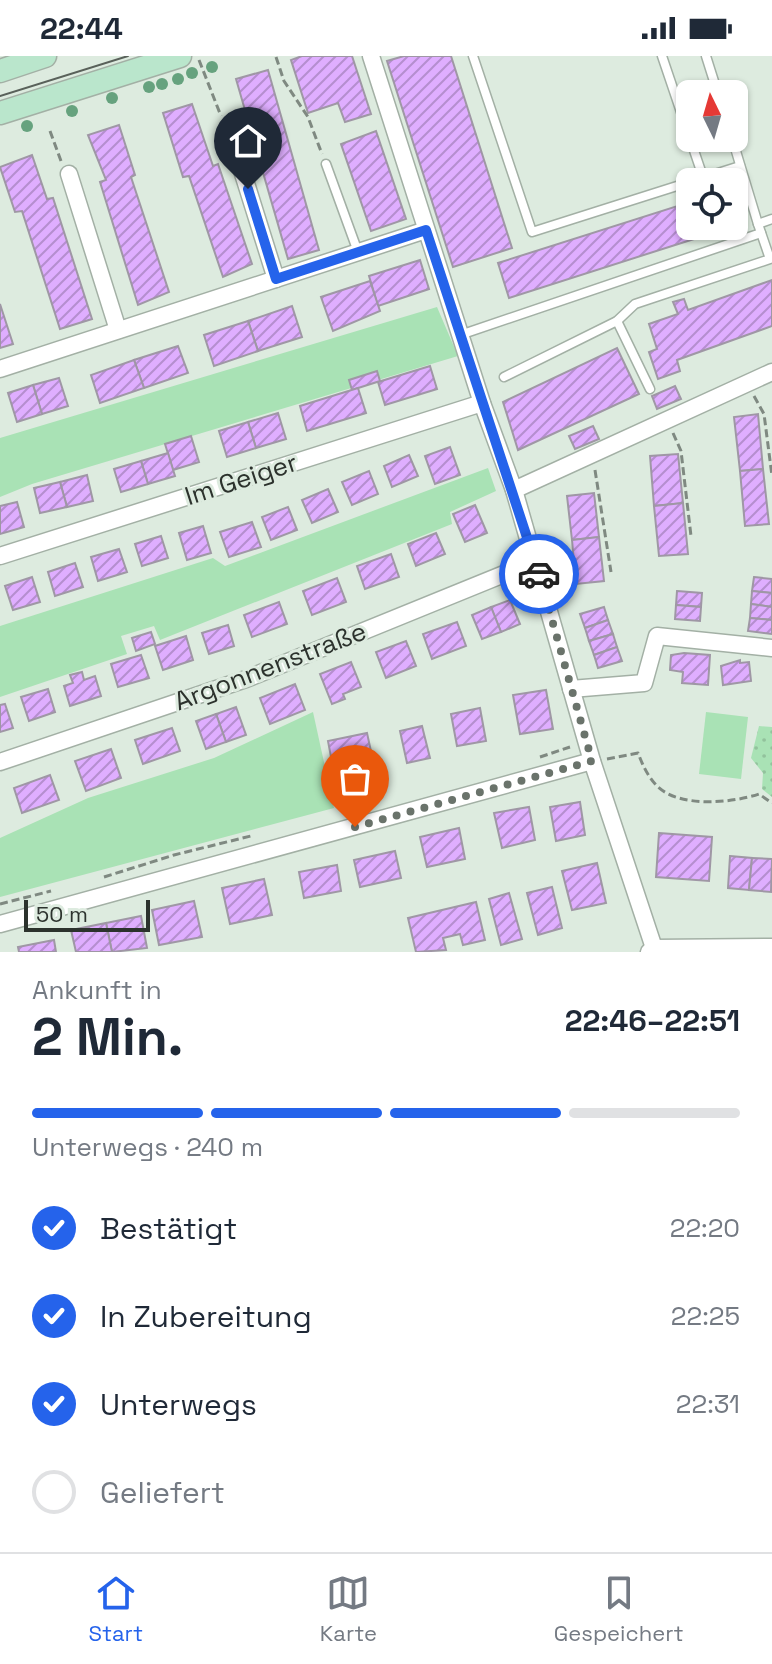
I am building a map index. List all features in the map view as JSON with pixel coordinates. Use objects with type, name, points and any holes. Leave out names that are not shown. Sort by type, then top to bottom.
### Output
[{"type":"main road","points":[[0,71],[45,56]]},
{"type":"main road","points":[[0,113],[180,56]]},
{"type":"street","points":[[371,56],[482,403],[514,490],[592,761],[651,950],[772,947]]},
{"type":"street","points":[[229,129],[276,279]]},
{"type":"street","points":[[69,174],[118,330]]},
{"type":"street","points":[[0,369],[426,230]]},
{"type":"street","points":[[514,490],[772,372]]},
{"type":"street","name":"Im Geiger","points":[[0,556],[482,403]]},
{"type":"street","name":"Argonnenstraße","points":[[0,762],[246,679],[536,561]]},
{"type":"street","points":[[571,689],[644,683],[657,636],[772,648]]},
{"type":"street","points":[[0,924],[592,761]]},
{"type":"lane","points":[[473,56],[532,232],[676,186]]},
{"type":"lane","points":[[662,56],[700,168]]},
{"type":"lane","points":[[706,56],[714,80]]},
{"type":"lane","points":[[504,377],[617,321],[635,304],[770,259],[736,152]]},
{"type":"lane","points":[[326,164],[358,253]]},
{"type":"lane","points":[[733,168],[740,166]]},
{"type":"lane","points":[[758,224],[772,219]]},
{"type":"lane","points":[[460,335],[761,233]]},
{"type":"lane","points":[[617,321],[650,389]]},
{"type":"path","points":[[198,56],[213,103],[229,129]]},
{"type":"path","points":[[276,57],[284,81],[308,117],[326,164]]},
{"type":"path","points":[[50,131],[56,153],[69,174]]},
{"type":"path","points":[[747,383],[764,414],[772,476]]},
{"type":"path","points":[[667,419],[681,451],[691,536]]},
{"type":"path","points":[[593,455],[611,572]]},
{"type":"path","points":[[592,761],[638,753],[646,772],[660,789],[678,797],[742,800],[759,794],[772,803]]},
{"type":"green space","points":[[437,307],[458,356],[32,484],[0,497],[0,438]]},
{"type":"green space","points":[[488,468],[496,491],[450,512],[452,524],[160,640],[154,626],[121,636],[127,654],[0,697],[0,626],[213,558],[225,566]]},
{"type":"green space","points":[[313,712],[334,808],[0,897],[0,838],[88,798],[214,758]]},
{"type":"green space","points":[[706,712],[748,717],[741,779],[699,774]]},
{"type":"green space","points":[[759,726],[772,727],[772,797],[762,789],[763,773],[751,758]]},
{"type":"building","points":[[302,56],[352,56],[371,114],[345,122],[338,103],[308,113],[291,60]]},
{"type":"building","points":[[404,56],[451,56],[512,248],[453,267],[387,61]]},
{"type":"building","points":[[268,70],[319,250],[288,259],[236,79]]},
{"type":"building","points":[[192,104],[213,166],[218,164],[252,264],[223,277],[189,176],[183,177],[163,113]]},
{"type":"building","points":[[119,125],[135,175],[131,177],[169,292],[138,305],[100,182],[106,180],[88,135]]},
{"type":"building","points":[[376,131],[406,219],[371,231],[341,144]]},
{"type":"building","points":[[32,155],[47,199],[53,198],[92,319],[60,329],[22,211],[15,212],[0,167]]},
{"type":"building","points":[[676,206],[676,240],[691,240],[509,298],[498,263]]},
{"type":"building","points":[[420,260],[429,289],[378,306],[369,276]]},
{"type":"building","points":[[772,280],[772,326],[677,360],[680,371],[658,379],[649,352],[657,349],[649,324],[678,314],[673,302],[684,299],[688,310]]},
{"type":"building","points":[[370,281],[380,311],[333,331],[321,297]]},
{"type":"building","points":[[0,304],[13,344],[0,348]]},
{"type":"building","points":[[292,306],[302,337],[258,351],[248,321]]},
{"type":"building","points":[[248,321],[258,351],[214,366],[204,335]]},
{"type":"building","points":[[178,346],[188,373],[144,388],[134,360]]},
{"type":"building","points":[[617,348],[639,394],[518,450],[503,402]]},
{"type":"building","points":[[134,360],[144,388],[100,403],[91,375]]},
{"type":"building","points":[[430,366],[437,389],[385,405],[378,382]]},
{"type":"building","points":[[377,371],[380,381],[352,390],[349,380]]},
{"type":"building","points":[[59,378],[68,406],[42,414],[33,385]]},
{"type":"building","points":[[33,385],[42,414],[17,422],[8,393]]},
{"type":"building","points":[[675,386],[681,399],[657,409],[652,396]]},
{"type":"building","points":[[358,388],[366,413],[307,431],[300,406]]},
{"type":"building","points":[[278,413],[286,439],[256,448],[248,422]]},
{"type":"building","points":[[758,414],[763,469],[740,471],[734,417]]},
{"type":"building","points":[[248,422],[256,448],[227,457],[219,431]]},
{"type":"building","points":[[593,426],[599,439],[575,449],[569,436]]},
{"type":"building","points":[[191,436],[199,462],[173,470],[165,444]]},
{"type":"building","points":[[450,447],[460,475],[435,484],[425,456]]},
{"type":"building","points":[[168,453],[175,476],[148,484],[141,461]]},
{"type":"building","points":[[678,454],[683,503],[654,506],[650,456]]},
{"type":"building","points":[[409,455],[418,476],[392,487],[384,466]]},
{"type":"building","points":[[141,461],[148,484],[121,492],[114,469]]},
{"type":"building","points":[[763,469],[769,524],[745,526],[740,471]]},
{"type":"building","points":[[369,471],[378,494],[352,505],[342,482]]},
{"type":"building","points":[[87,475],[93,501],[67,507],[60,482]]},
{"type":"building","points":[[60,482],[67,507],[40,513],[34,488]]},
{"type":"building","points":[[328,489],[338,512],[312,523],[302,500]]},
{"type":"building","points":[[594,493],[599,537],[572,540],[567,496]]},
{"type":"building","points":[[17,502],[24,527],[0,534],[0,506]]},
{"type":"building","points":[[683,503],[688,554],[659,556],[654,506]]},
{"type":"building","points":[[475,505],[487,533],[465,542],[453,514]]},
{"type":"building","points":[[288,507],[297,530],[271,540],[262,517]]},
{"type":"building","points":[[252,522],[261,547],[229,557],[220,532]]},
{"type":"building","points":[[203,526],[211,553],[187,560],[179,533]]},
{"type":"building","points":[[436,533],[445,554],[416,566],[408,544]]},
{"type":"building","points":[[161,536],[168,558],[142,566],[135,544]]},
{"type":"building","points":[[599,537],[604,581],[576,584],[572,540]]},
{"type":"building","points":[[119,549],[127,572],[98,581],[91,557]]},
{"type":"building","points":[[391,554],[399,577],[365,589],[357,566]]},
{"type":"building","points":[[75,563],[83,587],[55,596],[48,572]]},
{"type":"building","points":[[32,577],[40,602],[13,610],[5,586]]},
{"type":"building","points":[[754,577],[772,579],[772,593],[752,591]]},
{"type":"building","points":[[337,578],[346,602],[312,615],[303,591]]},
{"type":"building","points":[[677,591],[702,593],[701,607],[676,605]]},
{"type":"building","points":[[752,591],[772,593],[772,607],[751,604]]},
{"type":"building","points":[[510,600],[520,624],[501,632],[491,607]]},
{"type":"building","points":[[279,602],[287,624],[252,637],[244,615]]},
{"type":"building","points":[[751,604],[772,607],[772,620],[750,618]]},
{"type":"building","points":[[676,605],[701,607],[700,621],[675,619]]},
{"type":"building","points":[[491,607],[501,632],[482,639],[472,615]]},
{"type":"building","points":[[604,607],[608,620],[585,628],[580,614]]},
{"type":"building","points":[[750,618],[772,620],[772,634],[748,631]]},
{"type":"building","points":[[608,620],[613,634],[589,641],[585,628]]},
{"type":"building","points":[[457,622],[466,646],[432,659],[423,634]]},
{"type":"building","points":[[228,625],[234,646],[209,654],[202,633]]},
{"type":"building","points":[[151,632],[155,644],[136,651],[132,638]]},
{"type":"building","points":[[613,634],[617,647],[594,655],[589,641]]},
{"type":"building","points":[[186,636],[193,660],[163,670],[155,646]]},
{"type":"building","points":[[406,641],[416,666],[386,678],[376,652]]},
{"type":"building","points":[[617,647],[622,661],[598,668],[594,655]]},
{"type":"building","points":[[141,655],[149,678],[118,687],[111,664]]},
{"type":"building","points":[[671,655],[710,655],[708,685],[682,683],[683,672],[670,670]]},
{"type":"building","points":[[740,660],[740,663],[749,662],[751,681],[723,685],[721,666]]},
{"type":"building","points":[[351,662],[361,687],[343,694],[345,699],[332,704],[320,674]]},
{"type":"building","points":[[82,672],[84,680],[95,676],[101,696],[70,706],[64,686],[73,683],[70,675]]},
{"type":"building","points":[[295,684],[305,710],[270,724],[260,698]]},
{"type":"building","points":[[48,689],[55,712],[29,721],[21,697]]},
{"type":"building","points":[[546,690],[553,729],[520,734],[513,695]]},
{"type":"building","points":[[5,704],[13,728],[0,732],[0,705]]},
{"type":"building","points":[[236,707],[246,735],[226,742],[216,714]]},
{"type":"building","points":[[480,708],[486,741],[457,746],[451,714]]},
{"type":"building","points":[[216,714],[226,742],[206,749],[196,721]]},
{"type":"building","points":[[422,726],[430,758],[407,763],[400,731]]},
{"type":"building","points":[[172,728],[180,751],[143,764],[135,740]]},
{"type":"building","points":[[367,733],[374,765],[345,771],[341,755],[331,757],[328,741]]},
{"type":"building","points":[[111,749],[121,778],[86,791],[75,761]]},
{"type":"building","points":[[50,775],[59,800],[22,813],[14,788]]},
{"type":"building","points":[[580,802],[585,835],[556,841],[550,807]]},
{"type":"building","points":[[529,807],[535,840],[502,848],[494,813]]},
{"type":"building","points":[[459,828],[465,859],[427,867],[420,837]]},
{"type":"building","points":[[659,833],[712,837],[709,881],[656,877]]},
{"type":"building","points":[[395,851],[401,878],[360,887],[354,860]]},
{"type":"building","points":[[730,856],[752,858],[749,890],[728,888]]},
{"type":"building","points":[[752,858],[772,859],[771,892],[749,890]]},
{"type":"building","points":[[597,863],[606,903],[572,910],[562,871]]},
{"type":"building","points":[[337,865],[341,891],[304,898],[299,872]]},
{"type":"building","points":[[264,879],[272,915],[230,924],[222,888]]},
{"type":"building","points":[[552,887],[562,928],[538,935],[527,893]]},
{"type":"building","points":[[509,893],[522,939],[501,945],[489,899]]},
{"type":"building","points":[[194,901],[202,937],[159,945],[152,910]]},
{"type":"building","points":[[476,902],[485,940],[463,945],[460,934],[443,938],[446,950],[416,952],[408,918]]},
{"type":"building","points":[[141,916],[147,948],[112,952],[106,923]]},
{"type":"building","points":[[106,923],[112,952],[76,952],[71,930]]},
{"type":"building","points":[[54,940],[56,952],[19,952],[18,947]]},
{"type":"tram line","points":[[0,96],[128,56]]},
{"type":"way so far","points":[[355,827],[592,761],[539,574]]},
{"type":"route","points":[[248,189],[276,279],[426,230],[482,403],[514,490],[539,574]]}]
